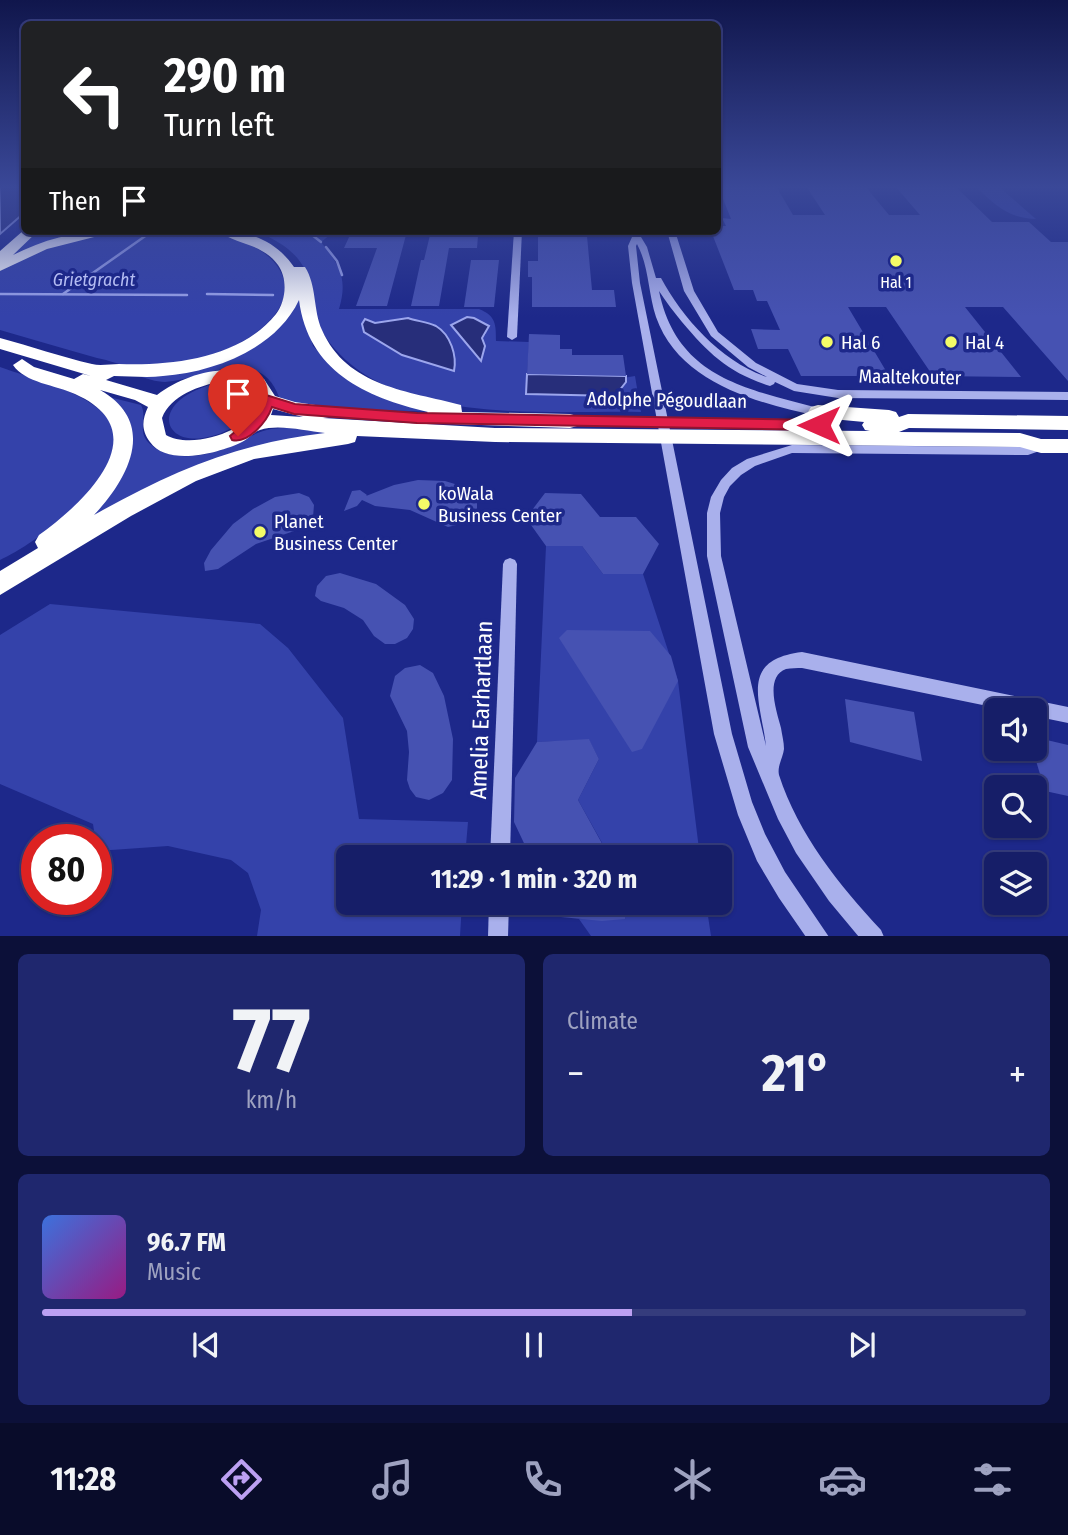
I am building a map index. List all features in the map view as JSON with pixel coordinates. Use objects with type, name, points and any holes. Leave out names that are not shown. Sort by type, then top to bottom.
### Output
[{"type":"highway","points":[[0,248],[19,230]]},
{"type":"highway","points":[[0,259],[26,235]]},
{"type":"highway","points":[[0,267],[42,246],[85,235]]},
{"type":"highway","points":[[94,371],[111,368],[146,372],[192,366],[240,349],[273,326],[289,304],[293,292],[290,273],[275,253],[236,235]]},
{"type":"highway","points":[[255,235],[271,242],[294,260],[304,280],[309,314],[317,340],[341,366],[374,387],[398,397],[425,405],[463,411],[474,419]]},
{"type":"highway","points":[[0,343],[151,386],[184,386],[222,374],[239,375],[254,380],[263,388],[266,400],[263,412],[254,424],[238,436],[196,449],[176,447],[161,441],[153,431],[153,418],[160,405],[184,386]]},
{"type":"highway","points":[[0,358],[141,395],[160,405]]},
{"type":"highway","points":[[0,570],[46,543],[88,509],[119,463],[124,437],[117,416],[99,399],[28,371],[22,365]]},
{"type":"highway","name":"Adolphe Pégoudlaan","points":[[266,400],[294,409],[474,419],[894,426],[908,421],[1068,423]]},
{"type":"highway","points":[[818,412],[908,421]]},
{"type":"highway","name":"Adolphe Pégoudlaan","points":[[254,424],[276,421],[495,435],[1020,440],[1041,446],[1068,446]]},
{"type":"highway","points":[[0,584],[169,485],[211,466],[252,452],[296,443],[352,437],[380,438],[402,431]]},
{"type":"street","points":[[512,337],[518,235]]},
{"type":"street","points":[[635,235],[632,246],[636,283],[713,684],[735,778],[758,841],[787,894],[819,936]]},
{"type":"street","points":[[636,235],[650,273],[709,349],[750,375],[793,387]]},
{"type":"street","name":"Maaltekouter","points":[[672,235],[689,291],[714,334],[752,365],[793,387],[838,394],[1068,396]]},
{"type":"street","name":"Adolphe Pégoudlaan","points":[[650,273],[663,324],[696,364],[713,376],[760,398],[818,412]]},
{"type":"street","points":[[874,936],[825,880],[799,840],[785,812],[770,768],[757,747],[714,556],[710,532],[712,511],[729,478],[743,466],[767,455],[792,449],[1028,450],[1041,446]]},
{"type":"street","name":"Amelia Earhartlaan","points":[[500,845],[510,564]]},
{"type":"street","points":[[770,768],[776,748],[765,698],[766,682],[776,664],[787,660],[802,660],[1068,715]]},
{"type":"street","points":[[498,936],[499,915]]},
{"type":"shaded area","points":[[32,235],[71,235],[63,237],[0,264]]},
{"type":"shaded area","points":[[224,235],[266,254],[278,268],[284,283],[283,298],[275,314],[259,330],[236,345],[199,359],[173,364],[124,365],[0,330],[0,271],[27,257],[85,237]]},
{"type":"shaded area","points":[[264,235],[330,235],[321,242],[340,273],[343,289],[339,309],[479,309],[494,321],[496,341],[529,342],[526,394],[635,376],[641,412],[512,411],[466,407],[422,398],[382,384],[348,362],[321,330],[307,274],[296,256]],"holes":[[[408,318],[432,325],[448,340],[453,353],[454,371],[402,355],[364,332],[365,319],[374,323]],[[451,325],[486,334],[482,338],[485,346],[481,360]]]},
{"type":"shaded area","points":[[298,292],[313,346],[330,364],[441,412],[334,408],[294,402],[279,397],[270,381],[258,372],[244,368],[228,368],[165,382],[138,376],[250,347]]},
{"type":"shaded area","points":[[467,317],[489,326],[482,338],[485,346],[481,361],[451,325]]},
{"type":"shaded area","points":[[408,318],[436,326],[446,335],[454,353],[454,371],[402,355],[364,332],[362,324],[365,319],[375,323]]},
{"type":"shaded area","points":[[0,367],[81,397],[102,412],[114,432],[113,454],[102,476],[84,498],[39,536],[0,560]]},
{"type":"shaded area","points":[[527,374],[626,376],[626,382],[615,396],[526,394]]},
{"type":"shaded area","points":[[218,383],[242,387],[251,394],[252,406],[246,417],[233,427],[208,437],[190,438],[177,434],[170,425],[170,414],[177,402],[193,391]]},
{"type":"shaded area","points":[[109,397],[141,405],[146,439],[158,450],[177,456],[217,451],[271,429],[299,428],[346,433],[314,436],[76,526],[130,425],[124,410]]},
{"type":"shaded area","points":[[546,546],[582,546],[603,574],[643,574],[678,681],[698,845],[603,845],[578,800],[599,759],[589,740],[537,742]]},
{"type":"shaded area","points":[[50,604],[260,624],[288,648],[343,718],[359,819],[468,822],[466,845],[336,845],[336,915],[461,915],[460,936],[257,936],[261,910],[248,873],[231,860],[168,846],[112,850],[112,824],[93,824],[0,784],[0,635]]},
{"type":"shaded area","points":[[626,915],[708,915],[711,936],[591,936],[579,919],[625,919]]},
{"type":"building","points":[[721,230],[1037,230],[1051,242],[1068,242],[1068,381],[1003,307],[965,307],[1021,377],[933,376],[886,307],[848,307],[889,376],[801,376],[788,349],[758,349],[751,329],[780,330],[767,301],[757,301],[753,290],[734,290],[713,235],[721,235]]},
{"type":"building","points":[[350,235],[406,235],[387,306],[356,306],[377,248],[344,248]]},
{"type":"building","points":[[430,235],[478,236],[477,248],[449,248],[439,306],[411,306],[421,260],[424,260]]},
{"type":"building","points":[[538,236],[587,236],[592,290],[614,290],[616,307],[532,307],[532,277],[528,277],[528,261],[538,261]]},
{"type":"building","points":[[471,260],[499,260],[494,307],[464,307]]},
{"type":"building","points":[[529,334],[560,335],[560,349],[572,349],[572,355],[623,355],[626,376],[527,374]]},
{"type":"building","name":"koWala Business Center","points":[[418,480],[445,481],[468,488],[477,498],[477,512],[465,523],[448,527],[410,510],[375,506],[362,500],[357,506],[344,511],[352,491],[360,490],[366,496],[394,485]]},
{"type":"building","name":"Planet Business Center","points":[[299,493],[309,497],[314,505],[313,517],[303,528],[256,544],[218,569],[205,571],[204,563],[211,550],[233,524],[275,497]]},
{"type":"building","points":[[545,493],[581,494],[600,517],[636,517],[659,544],[643,574],[603,574],[582,546],[546,546],[526,518]]},
{"type":"building","points":[[340,573],[376,584],[405,605],[414,619],[413,629],[407,638],[395,644],[385,644],[374,636],[363,620],[344,608],[321,601],[315,596],[317,586],[326,576]]},
{"type":"building","points":[[567,630],[650,631],[671,656],[678,681],[642,749],[632,752],[559,638]]},
{"type":"building","points":[[420,665],[433,673],[444,696],[453,739],[452,780],[443,793],[429,800],[416,797],[410,789],[407,780],[407,731],[390,696],[395,676],[405,668]]},
{"type":"building","points":[[845,699],[914,712],[922,761],[850,742]]},
{"type":"building","points":[[589,739],[599,759],[578,800],[603,845],[525,845],[514,822],[515,778],[537,742]]},
{"type":"building","points":[[1047,740],[1068,745],[1068,796],[1047,791],[1047,775],[1040,775],[1036,761],[1047,761]]},
{"type":"building","points":[[560,915],[626,915],[625,919],[602,921]]},
{"type":"waterway","points":[[63,294],[147,235]]},
{"type":"waterway","points":[[312,235],[321,242]]},
{"type":"waterway","points":[[326,247],[337,261],[342,275]]},
{"type":"waterway","name":"Grietgracht","points":[[0,294],[187,295]]},
{"type":"waterway","name":"Grietgracht","points":[[207,294],[273,295]]},
{"type":"place","name":"Hal 1","points":[[896,261]]},
{"type":"place","name":"Hal 6","points":[[827,342]]},
{"type":"place","name":"Hal 4","points":[[951,342]]},
{"type":"place","name":"koWala Business Center","points":[[424,504]]},
{"type":"place","name":"Planet Business Center","points":[[260,532]]},
{"type":"route","points":[[238,436],[254,424],[263,412],[266,400],[294,409],[417,418],[819,425]]}]
